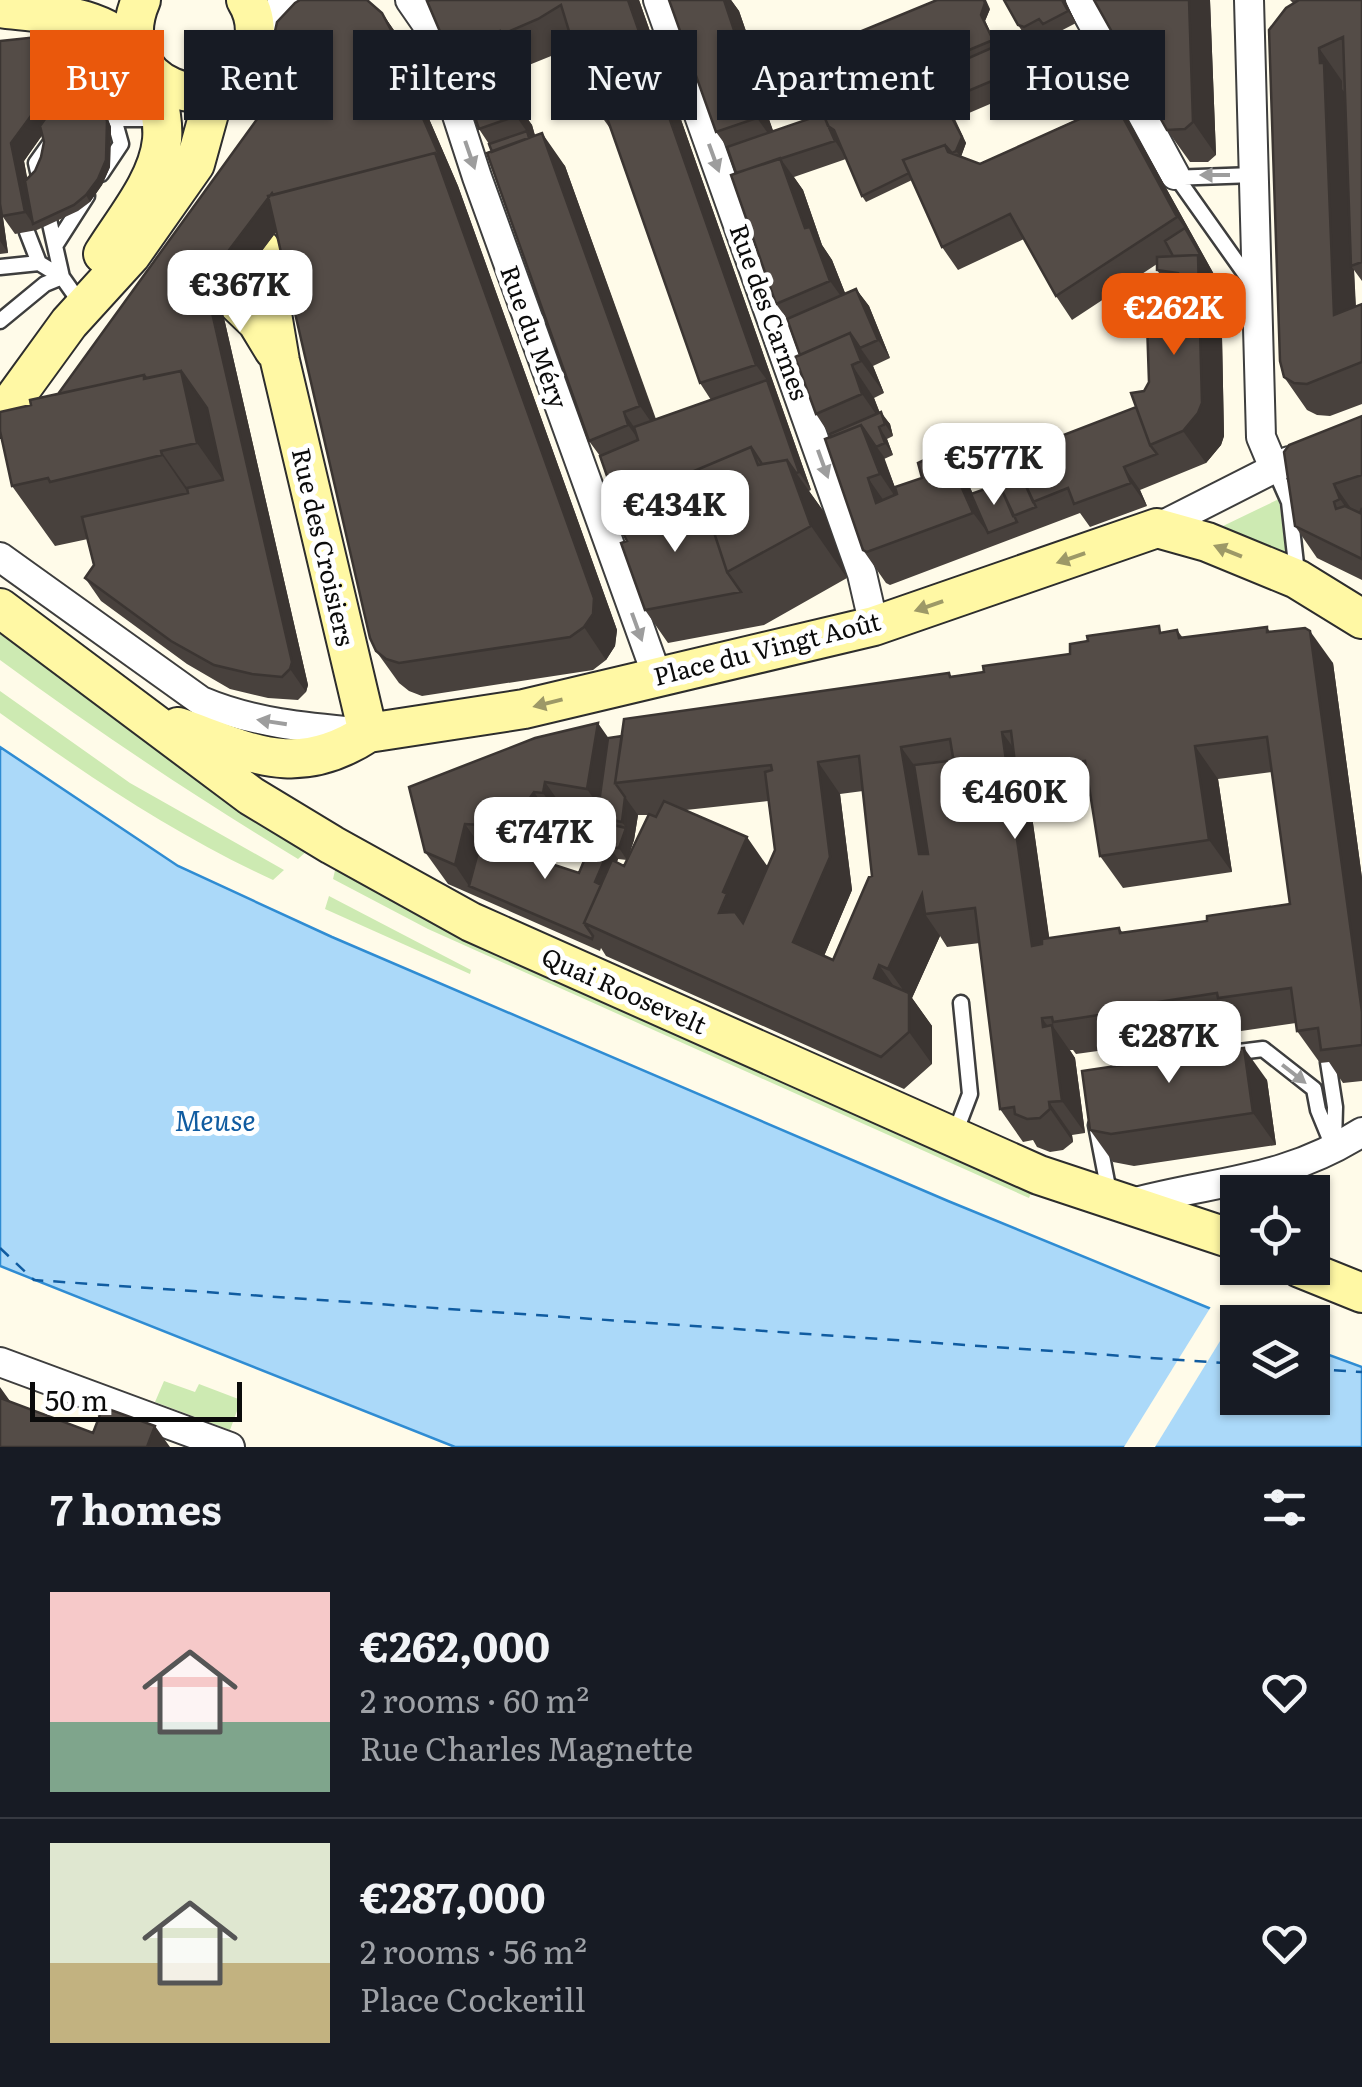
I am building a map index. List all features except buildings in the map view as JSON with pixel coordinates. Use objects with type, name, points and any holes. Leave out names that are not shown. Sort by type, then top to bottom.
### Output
[{"type":"street","points":[[137,30],[134,16],[141,0]]},
{"type":"street","points":[[252,11],[294,0]]},
{"type":"street","name":"Rue du Méry","points":[[410,0],[428,26],[477,177],[657,676]]},
{"type":"street","name":"Rue des Carmes","points":[[658,0],[862,574],[874,626]]},
{"type":"street","points":[[1080,0],[1168,178]]},
{"type":"street","points":[[1250,0],[1261,437],[1274,468]]},
{"type":"street","points":[[0,8],[76,16],[104,30]]},
{"type":"street","points":[[1250,42],[1280,35]]},
{"type":"street","points":[[0,418],[70,300],[153,173],[160,155],[162,120]]},
{"type":"street","points":[[70,300],[116,275],[194,164],[207,120]]},
{"type":"street","points":[[194,164],[203,185],[214,196]]},
{"type":"street","name":"Rue des Croisiers","points":[[261,249],[280,360],[368,733]]},
{"type":"street","points":[[70,300],[117,294],[151,282]]},
{"type":"street","name":"Rue des Croisiers","points":[[229,294],[257,322],[280,360]]},
{"type":"street","name":"Place du Vingt Août","points":[[152,718],[266,758],[285,759],[346,747],[368,733],[524,708],[874,626],[1157,528],[1307,453]]},
{"type":"street","points":[[1157,528],[1207,542],[1298,579],[1362,619]]},
{"type":"street","points":[[0,557],[201,701],[260,720],[368,733]]},
{"type":"street","points":[[0,608],[152,718]]},
{"type":"street","name":"Quai Roosevelt","points":[[152,718],[252,796],[405,887],[528,948],[1039,1175],[1220,1236]]},
{"type":"street","points":[[1119,1201],[1256,1179],[1334,1149],[1362,1132]]},
{"type":"street","points":[[1330,1280],[1362,1293]]},
{"type":"street","points":[[0,1362],[230,1447]]},
{"type":"lane","points":[[98,25],[98,30]]},
{"type":"lane","points":[[67,120],[36,163],[70,300]]},
{"type":"lane","points":[[86,131],[93,120]]},
{"type":"lane","points":[[103,136],[113,120]]},
{"type":"lane","points":[[55,246],[121,144],[114,120]]},
{"type":"lane","points":[[1168,178],[1254,175]]},
{"type":"lane","points":[[43,192],[54,177]]},
{"type":"lane","points":[[1168,178],[1257,291]]},
{"type":"lane","points":[[48,219],[59,202]]},
{"type":"lane","points":[[27,232],[39,263],[70,300]]},
{"type":"lane","points":[[0,268],[39,263]]},
{"type":"lane","points":[[0,321],[45,284],[70,300]]},
{"type":"lane","points":[[1274,468],[1289,502],[1298,579]]},
{"type":"lane","points":[[954,1136],[970,1094],[961,1003]]},
{"type":"lane","points":[[1224,1054],[1263,1049],[1314,1089],[1334,1149]]},
{"type":"lane","points":[[1328,1062],[1336,1107],[1334,1149]]},
{"type":"lane","points":[[1094,1102],[1119,1201]]},
{"type":"green space","points":[[1279,499],[1286,556],[1223,526]]},
{"type":"green space","points":[[0,634],[309,849],[298,859],[73,712],[0,660]]},
{"type":"green space","points":[[0,691],[130,783],[284,870],[273,880],[201,844],[133,803],[0,713]]},
{"type":"green space","points":[[336,866],[1032,1191],[1029,1198],[428,929],[333,879]]},
{"type":"green space","points":[[329,896],[471,970],[470,974],[325,909]]},
{"type":"green space","points":[[164,1381],[195,1392],[199,1384],[241,1400],[230,1430],[155,1402]]},
{"type":"water","name":"Meuse","points":[[0,747],[178,866],[332,937],[948,1201],[1220,1313],[1220,1415],[1330,1415],[1330,1355],[1362,1367],[1362,1447],[455,1447],[0,1266]]},
{"type":"pier","points":[[1212,1305],[1220,1308],[1220,1341],[1155,1447],[1124,1447]]},
{"type":"ferry route","points":[[0,1248],[34,1280],[1220,1363]]},
{"type":"ferry route","points":[[1330,1370],[1362,1372]]}]
